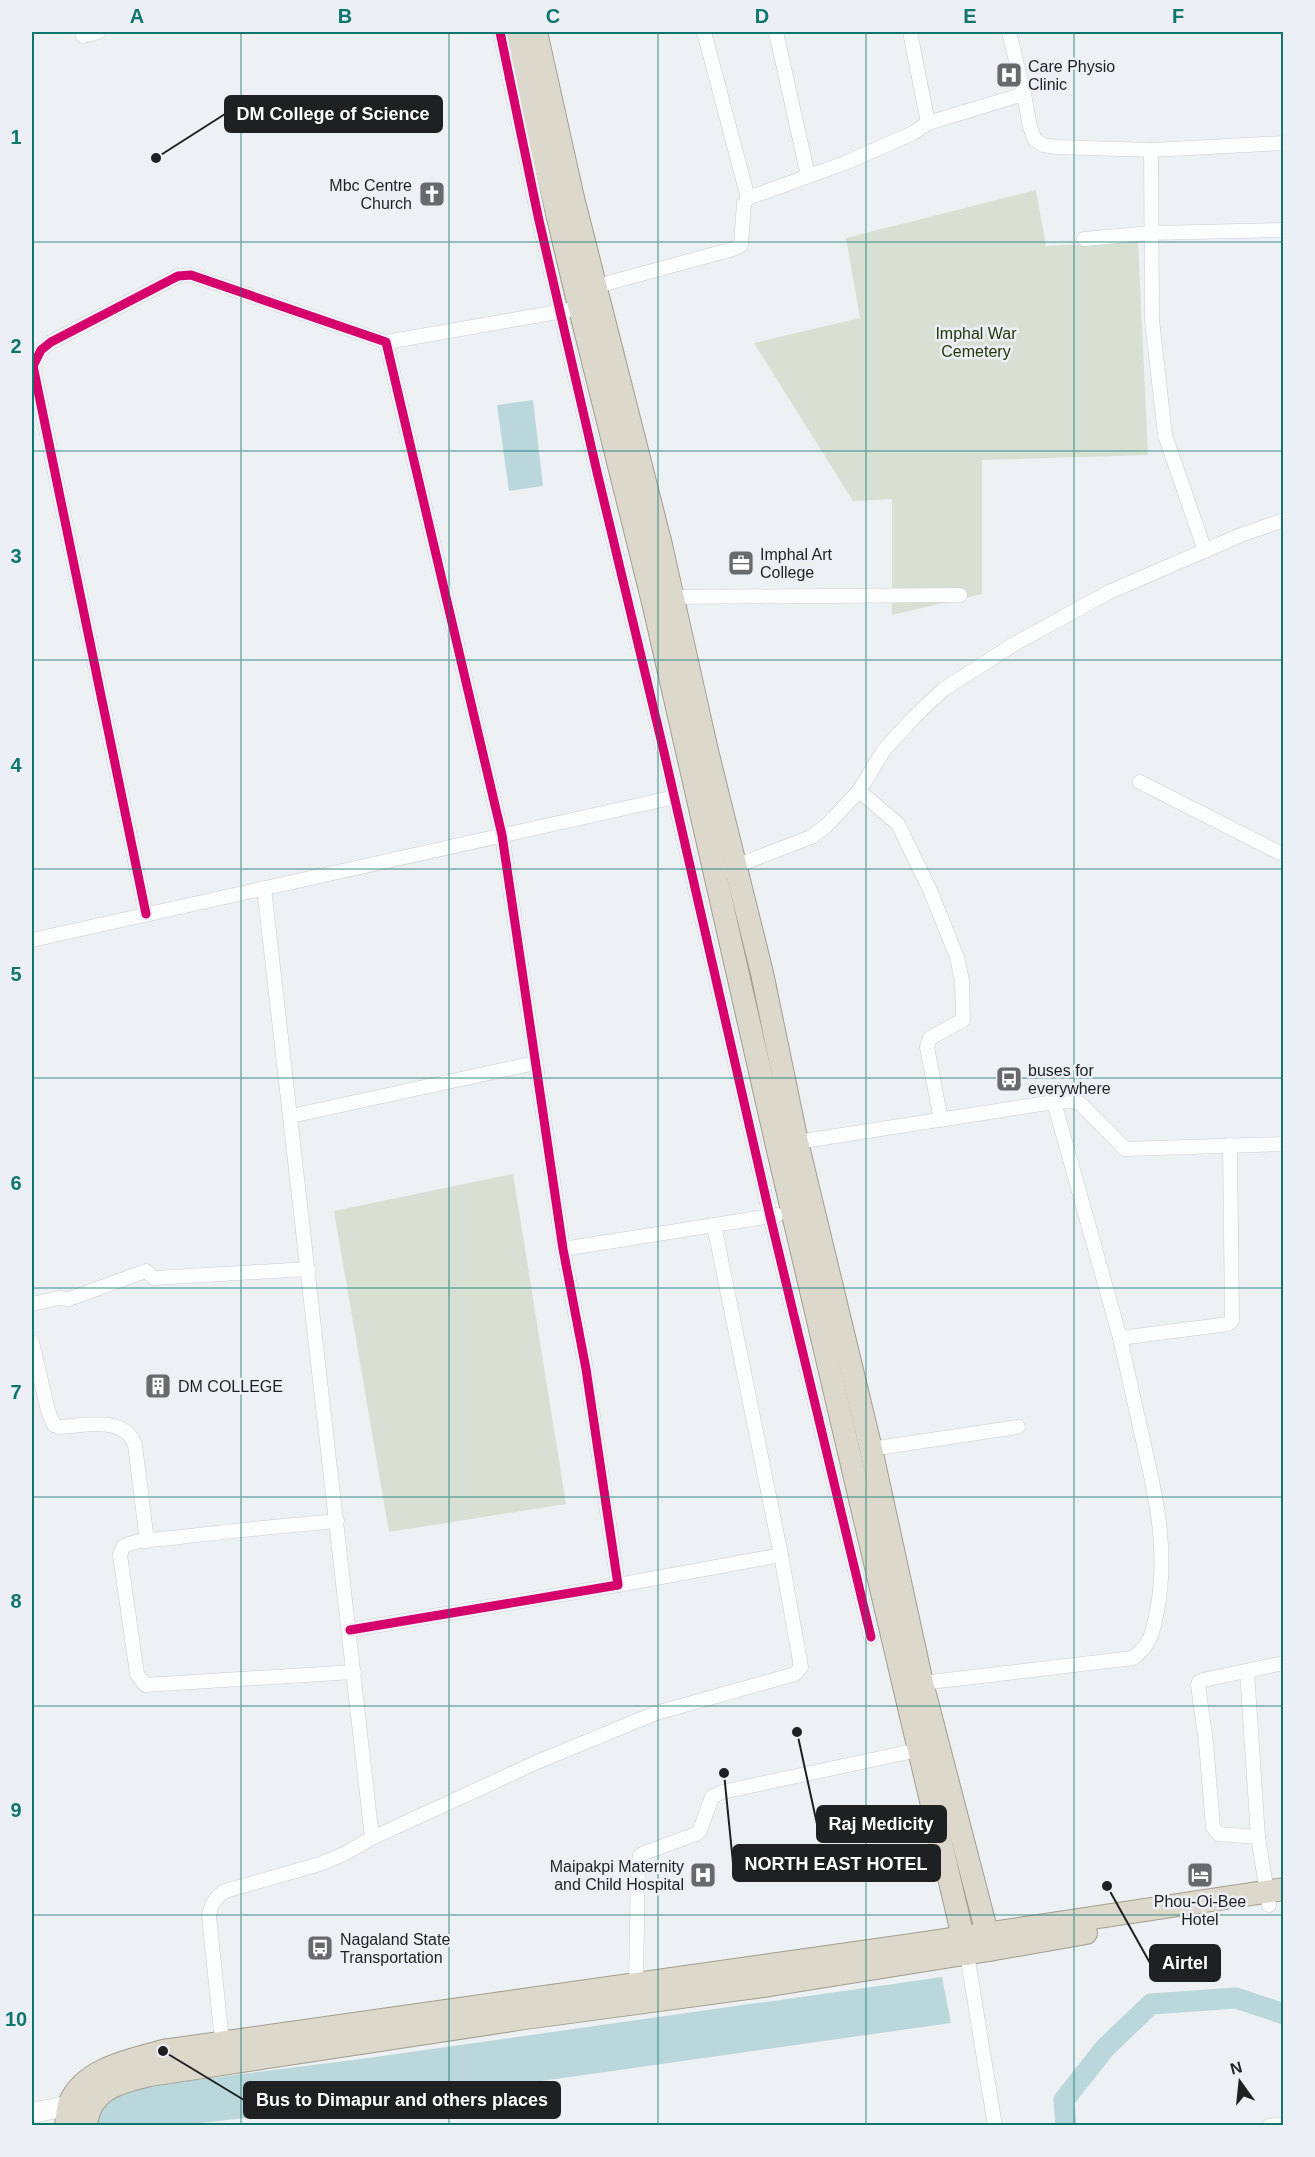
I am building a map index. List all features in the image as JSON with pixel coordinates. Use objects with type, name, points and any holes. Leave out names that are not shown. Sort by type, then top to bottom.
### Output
[{"type":"highway","points":[[514,32],[571,310],[726,870],[762,973],[918,1750],[977,1944]]},
{"type":"highway","points":[[536,32],[573,198],[597,286],[673,597],[707,752],[726,870],[793,1213],[839,1358],[871,1449],[977,1944]]},
{"type":"highway","points":[[72,2122],[85,2083],[103,2070],[163,2051],[636,1984],[977,1944],[1276,1897]]},
{"type":"highway","points":[[72,2122],[104,2092],[122,2082],[150,2075],[525,2018],[770,1985],[977,1944]]},
{"type":"main road","points":[[32,2113],[72,2122]]},
{"type":"street","points":[[83,36],[99,32]]},
{"type":"street","points":[[500,32],[538,216],[571,310],[597,472],[675,797],[770,1216],[871,1637]]},
{"type":"street","points":[[705,32],[748,198]]},
{"type":"street","points":[[776,32],[808,176]]},
{"type":"street","points":[[910,32],[928,123]]},
{"type":"street","points":[[1009,32],[1024,94],[1029,128],[1035,140],[1043,145],[1151,150],[1284,143]]},
{"type":"street","points":[[597,286],[733,249],[741,245],[744,203],[748,198],[845,163],[913,133],[928,123],[1024,94]]},
{"type":"street","points":[[1151,150],[1152,320],[1165,435],[1205,551]]},
{"type":"street","points":[[1084,238],[1151,233],[1284,230]]},
{"type":"street","points":[[146,914],[33,366],[41,350],[51,342],[184,274],[202,278],[386,342],[571,310]]},
{"type":"street","points":[[386,342],[502,835],[563,1249],[586,1369],[618,1585]]},
{"type":"street","points":[[726,870],[811,837],[826,826],[859,791],[884,750],[944,688],[1016,643],[1109,592],[1284,520]]},
{"type":"street","points":[[673,597],[960,595]]},
{"type":"street","points":[[1140,782],[1284,855]]},
{"type":"street","points":[[859,791],[898,824],[930,890],[957,957],[962,981],[964,1017],[961,1023],[930,1038],[927,1047],[941,1120]]},
{"type":"street","points":[[32,940],[675,797]]},
{"type":"street","points":[[264,888],[372,1838]]},
{"type":"street","points":[[291,1116],[535,1063]]},
{"type":"street","points":[[797,1142],[1054,1102],[1078,1101],[1125,1149],[1284,1144]]},
{"type":"street","points":[[922,1683],[1133,1658],[1143,1651],[1151,1639],[1162,1586],[1162,1540],[1156,1499],[1120,1338],[1054,1102]]},
{"type":"street","points":[[1120,1338],[1228,1324],[1232,1320],[1230,1145]]},
{"type":"street","points":[[563,1249],[793,1213]]},
{"type":"street","points":[[222,2043],[209,1916],[211,1905],[225,1891],[320,1864],[537,1762],[656,1713],[795,1674],[801,1667],[781,1555],[714,1225]]},
{"type":"street","points":[[32,1304],[59,1298],[69,1299],[146,1271],[154,1278],[308,1269]]},
{"type":"street","points":[[32,1342],[48,1411],[54,1425],[59,1427],[111,1425],[128,1431],[133,1437],[147,1541]]},
{"type":"street","points":[[871,1449],[1018,1427]]},
{"type":"street","points":[[337,1521],[242,1529],[127,1544],[120,1555],[137,1674],[145,1685],[354,1672]]},
{"type":"street","points":[[350,1630],[781,1555]]},
{"type":"street","points":[[1258,1837],[1218,1834],[1214,1831],[1198,1685],[1200,1681],[1284,1664]]},
{"type":"street","points":[[1246,1671],[1258,1837],[1276,1897]]},
{"type":"street","points":[[636,1984],[638,1866],[640,1857],[644,1853],[696,1834],[712,1797],[722,1792],[918,1750]]},
{"type":"street","points":[[977,1944],[995,2126]]},
{"type":"street","points":[[1269,2126],[1284,2124]]},
{"type":"green space","name":"Imphal War Cemetery","points":[[1036,190],[1046,246],[1138,241],[1148,455],[982,460],[982,594],[892,615],[892,499],[853,501],[754,343],[860,318],[846,238]]},
{"type":"green space","points":[[513,1174],[566,1504],[389,1532],[334,1211]]},
{"type":"water","points":[[533,400],[543,486],[509,491],[497,405]]},
{"type":"water","points":[[942,1977],[951,2023],[414,2099],[184,2125],[94,2126],[108,2101],[133,2088],[368,2058]]},
{"type":"waterway","points":[[1066,2126],[1064,2100],[1105,2048],[1151,2004],[1236,1998],[1284,2014]]},
{"type":"cycle path","points":[[500,32],[538,216],[597,472],[664,752],[770,1216],[871,1637]]},
{"type":"cycle path","points":[[146,914],[33,366],[41,350],[51,342],[178,276],[191,275],[386,342],[502,835],[563,1249],[586,1369],[618,1585],[350,1630]]},
{"type":"place","name":"Care Physio Clinic","points":[[1009,75]]},
{"type":"place","name":"DM College of Science","points":[[156,158]]},
{"type":"place","name":"Mbc Centre Church","points":[[432,194]]},
{"type":"place","name":"Imphal Art College","points":[[741,563]]},
{"type":"place","name":"buses for everywhere","points":[[1009,1079]]},
{"type":"place","name":"DM COLLEGE","points":[[158,1386]]},
{"type":"place","name":"Raj Medicity","points":[[797,1732]]},
{"type":"place","name":"NORTH EAST HOTEL","points":[[724,1773]]},
{"type":"place","name":"Maipakpi Maternity and Child Hospital","points":[[703,1875]]},
{"type":"place","name":"Phou-Oi-Bee Hotel","points":[[1200,1875]]},
{"type":"place","name":"Airtel","points":[[1107,1886]]},
{"type":"place","name":"Nagaland State Transportation","points":[[320,1948]]},
{"type":"place","name":"Bus to Dimapur and others places","points":[[163,2051]]}]
